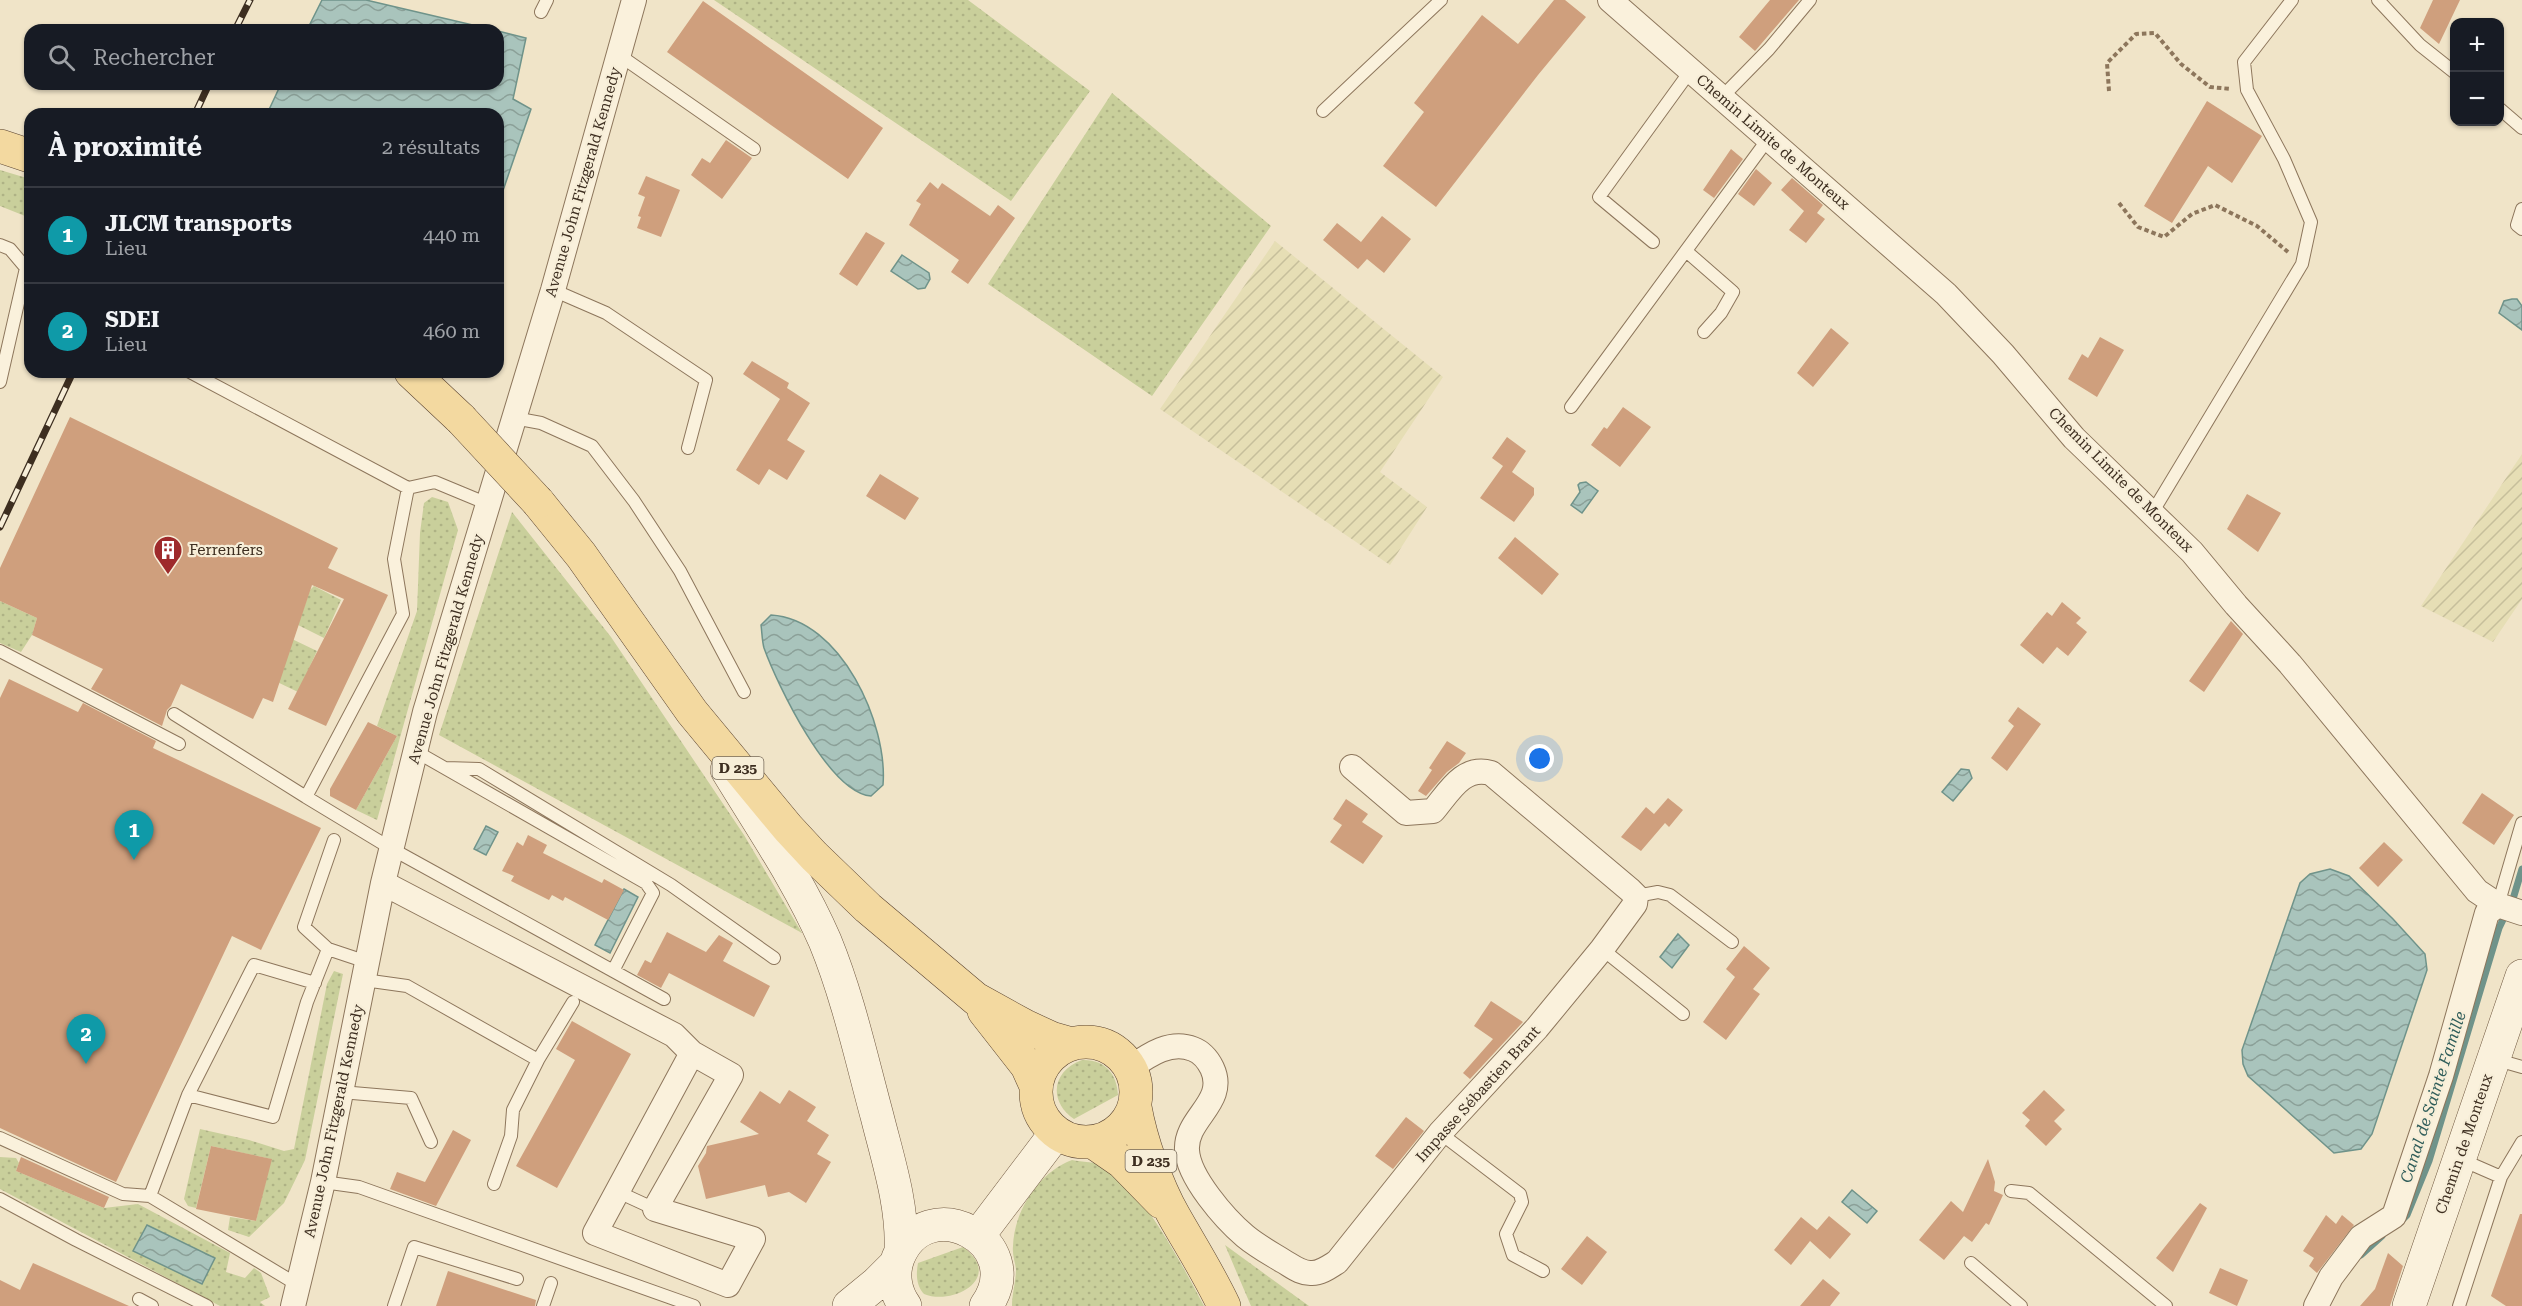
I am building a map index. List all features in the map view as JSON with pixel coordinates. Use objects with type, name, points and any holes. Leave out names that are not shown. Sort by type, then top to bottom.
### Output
[{"type":"main road","points":[[0,146],[24,154]]},
{"type":"main road","name":"D 235","points":[[417,378],[460,419],[538,502],[581,555],[692,712],[814,856],[868,908],[976,999],[1034,1030],[1072,1044]]},
{"type":"main road","points":[[692,712],[800,890],[824,940],[843,990],[890,1166],[902,1225],[895,1278],[897,1292],[905,1306]]},
{"type":"main road","name":"Chemin de Monteux","points":[[2409,1306],[2458,1159],[2508,1063],[2521,980]]},
{"type":"main road","name":"D 235","points":[[976,999],[1028,1066],[1036,1086]]},
{"type":"main road","points":[[1088,1042],[1103,1044],[1116,1052],[1130,1068],[1137,1091],[1135,1107],[1128,1121],[1116,1133],[1093,1142],[1070,1140],[1056,1133],[1045,1121],[1038,1106],[1036,1086],[1047,1061],[1058,1051],[1072,1044],[1088,1042]]},
{"type":"main road","name":"D 235","points":[[1135,1107],[1140,1134],[1173,1214],[1193,1245],[1224,1306]]},
{"type":"main road","points":[[978,1236],[1056,1133]]},
{"type":"main road","name":"D 235","points":[[1093,1142],[1122,1162],[1173,1214]]},
{"type":"main road","points":[[849,1306],[877,1284],[909,1240],[932,1226],[958,1226],[970,1230],[993,1254],[997,1279],[993,1301]]},
{"type":"street","name":"Avenue John Fitzgerald Kennedy","points":[[295,1296],[323,1182],[383,883],[425,712],[553,291],[634,0]]},
{"type":"street","name":"Chemin Limite de Monteux","points":[[1610,0],[1946,294],[2003,354],[2074,438],[2192,552],[2290,664],[2477,891],[2498,905],[2522,913]]},
{"type":"street","points":[[1352,767],[1406,813],[1432,811],[1464,775],[1479,770],[1491,774],[1636,896]]},
{"type":"street","points":[[383,883],[674,1035],[692,1053],[731,1075],[655,1209],[753,1239],[728,1285],[595,1233],[692,1053]]},
{"type":"street","name":"Impasse Sébastien Brant","points":[[1130,1068],[1162,1048],[1178,1045],[1195,1049],[1208,1061],[1215,1075],[1215,1090],[1210,1103],[1195,1121],[1189,1134],[1186,1151],[1191,1168],[1213,1202],[1243,1234],[1258,1246],[1301,1272],[1312,1274],[1326,1270],[1336,1262],[1440,1133],[1537,1028],[1602,949],[1635,904],[1636,896]]},
{"type":"street","points":[[2316,1306],[2331,1277],[2361,1237],[2394,1216],[2441,1076],[2487,913],[2498,905]]},
{"type":"lane","points":[[541,12],[548,0]]},
{"type":"lane","points":[[1323,111],[1441,0]]},
{"type":"lane","points":[[1722,97],[1769,49],[1810,0]]},
{"type":"lane","points":[[2152,513],[2302,264],[2311,222],[2284,159],[2247,90],[2244,62],[2292,0]]},
{"type":"lane","points":[[2379,0],[2420,45],[2450,69]]},
{"type":"lane","points":[[619,55],[754,149]]},
{"type":"lane","points":[[1653,242],[1599,197],[1691,70]]},
{"type":"lane","points":[[2504,113],[2522,128]]},
{"type":"lane","points":[[1571,407],[1768,139]]},
{"type":"lane","points":[[2522,209],[2517,225],[2522,229]]},
{"type":"lane","points":[[0,245],[10,249],[24,266]]},
{"type":"lane","points":[[1686,251],[1733,292],[1721,313],[1704,332]]},
{"type":"lane","points":[[0,382],[24,277]]},
{"type":"lane","points":[[553,291],[606,313],[706,380],[688,448]]},
{"type":"lane","points":[[201,378],[408,488],[435,482],[488,504]]},
{"type":"lane","points":[[514,418],[541,423],[592,446],[634,501],[680,571],[744,692]]},
{"type":"lane","points":[[306,797],[403,614],[394,560],[408,488]]},
{"type":"lane","points":[[0,651],[179,744]]},
{"type":"lane","points":[[174,714],[392,849],[664,999]]},
{"type":"lane","points":[[416,751],[646,883],[653,893],[613,971]]},
{"type":"lane","points":[[446,768],[478,769],[671,885],[774,958]]},
{"type":"lane","points":[[2498,905],[2522,823]]},
{"type":"lane","points":[[334,840],[304,927],[328,949],[365,971],[407,986],[538,1060]]},
{"type":"lane","points":[[1636,896],[1658,892],[1670,895],[1732,942]]},
{"type":"lane","points":[[188,1095],[273,1117],[307,1002],[328,949]]},
{"type":"lane","points":[[1602,949],[1683,1014]]},
{"type":"lane","points":[[150,1196],[188,1095],[254,965],[315,983]]},
{"type":"lane","points":[[494,1184],[511,1136],[513,1110],[538,1060],[573,1002]]},
{"type":"lane","points":[[341,1092],[411,1098],[431,1142]]},
{"type":"lane","points":[[1440,1133],[1520,1194],[1522,1202],[1506,1234],[1513,1254],[1543,1271]]},
{"type":"lane","points":[[0,1137],[123,1194],[150,1196],[295,1296]]},
{"type":"lane","points":[[2458,1306],[2501,1177],[2522,1142]]},
{"type":"lane","points":[[2458,1159],[2501,1177]]},
{"type":"lane","points":[[323,1182],[358,1187],[694,1306]]},
{"type":"lane","points":[[616,1191],[655,1209]]},
{"type":"lane","points":[[2011,1191],[2029,1193],[2166,1306]]},
{"type":"lane","points":[[0,1199],[207,1306]]},
{"type":"lane","points":[[394,1306],[414,1247],[517,1279]]},
{"type":"lane","points":[[1971,1263],[2021,1306]]},
{"type":"lane","points":[[543,1306],[551,1283]]},
{"type":"lane","points":[[139,1299],[152,1306]]},
{"type":"path","points":[[2109,91],[2107,63],[2136,34],[2155,33],[2181,64],[2210,87],[2247,90]]},
{"type":"path","points":[[2119,202],[2138,227],[2164,237],[2192,214],[2215,205],[2257,226],[2302,264]]},
{"type":"shaded area","points":[[1275,241],[1443,377],[1380,472],[1427,507],[1390,565],[1160,409]]},
{"type":"shaded area","points":[[2522,454],[2522,599],[2493,642],[2421,606]]},
{"type":"green space","points":[[714,0],[968,0],[1090,91],[1011,201]]},
{"type":"green space","points":[[1112,93],[1271,226],[1152,396],[988,284]]},
{"type":"green space","points":[[0,170],[24,177],[24,216],[0,206]]},
{"type":"green space","points":[[432,497],[448,502],[458,530],[377,820],[356,810],[397,736],[377,726],[417,611],[420,533],[424,503]]},
{"type":"green space","points":[[512,512],[611,637],[744,835],[802,933],[439,735]]},
{"type":"green space","points":[[314,586],[341,600],[324,638],[298,625],[310,590]]},
{"type":"green space","points":[[0,601],[37,618],[32,635],[21,652],[0,643]]},
{"type":"green space","points":[[292,639],[317,651],[298,692],[271,679]]},
{"type":"green space","points":[[334,971],[343,974],[305,1160],[284,1203],[249,1237],[228,1230],[230,1217],[256,1221],[271,1159],[211,1146],[196,1208],[188,1206],[184,1199],[200,1129],[284,1151],[294,1149],[327,984]]},
{"type":"green space","points":[[1082,1060],[1097,1062],[1108,1069],[1115,1080],[1118,1095],[1074,1119],[1060,1104],[1057,1087],[1064,1071]]},
{"type":"green space","points":[[0,1157],[16,1158],[19,1163],[16,1171],[104,1208],[138,1204],[230,1253],[226,1272],[245,1278],[254,1268],[261,1273],[270,1297],[260,1302],[265,1306],[220,1306],[0,1189]]},
{"type":"green space","points":[[1072,1160],[1104,1166],[1132,1190],[1160,1229],[1204,1306],[1012,1306],[1016,1269],[1013,1246],[1018,1219],[1039,1183],[1060,1166]]},
{"type":"green space","points":[[1225,1245],[1309,1306],[1251,1306]]},
{"type":"green space","points":[[963,1247],[975,1258],[979,1269],[977,1279],[960,1293],[936,1297],[924,1294],[917,1279],[918,1263]]},
{"type":"water","points":[[322,0],[366,0],[468,24],[310,24]]},
{"type":"water","points":[[504,32],[526,38],[513,99],[531,109],[504,188],[504,108],[270,108],[278,90],[504,90]]},
{"type":"water","points":[[902,255],[929,273],[930,279],[925,288],[918,289],[891,271]]},
{"type":"water","points":[[2517,299],[2522,306],[2522,330],[2499,313],[2504,301]]},
{"type":"water","points":[[1586,482],[1598,491],[1582,513],[1571,505],[1580,492],[1578,485]]},
{"type":"water","points":[[771,615],[796,621],[819,635],[839,654],[855,679],[868,705],[877,733],[882,760],[883,785],[871,796],[855,790],[838,777],[822,757],[792,710],[763,645],[761,625]]},
{"type":"water","points":[[1961,769],[1969,770],[1972,778],[1953,801],[1942,792]]},
{"type":"water","points":[[486,826],[498,832],[486,855],[474,849]]},
{"type":"water","points":[[2330,869],[2349,876],[2393,919],[2425,954],[2427,970],[2372,1134],[2361,1149],[2334,1153],[2248,1076],[2243,1064],[2242,1050],[2300,883],[2310,874]]},
{"type":"water","points":[[624,889],[638,897],[610,953],[595,945]]},
{"type":"water","points":[[1678,934],[1689,945],[1672,968],[1660,957]]},
{"type":"water","points":[[1852,1190],[1877,1211],[1867,1223],[1842,1202]]},
{"type":"water","points":[[147,1225],[215,1258],[202,1284],[133,1251]]},
{"type":"building","points":[[1554,0],[1565,0],[1586,17],[1436,207],[1383,166],[1424,112],[1414,103],[1482,15],[1518,44]]},
{"type":"building","points":[[1770,0],[1799,0],[1755,51],[1739,37]]},
{"type":"building","points":[[2433,0],[2460,0],[2439,44],[2420,28]]},
{"type":"building","points":[[703,1],[883,128],[848,179],[667,52]]},
{"type":"building","points":[[2207,101],[2262,136],[2232,183],[2208,166],[2172,223],[2144,206]]},
{"type":"building","points":[[726,140],[752,158],[722,199],[691,175],[702,158],[710,163]]},
{"type":"building","points":[[1731,149],[1743,159],[1714,198],[1703,190]]},
{"type":"building","points":[[1756,169],[1772,183],[1754,206],[1738,194]]},
{"type":"building","points":[[646,176],[680,190],[661,237],[637,228],[641,217],[638,216],[645,197],[638,194]]},
{"type":"building","points":[[1792,178],[1823,205],[1817,213],[1825,219],[1806,243],[1789,230],[1804,211],[1781,190]]},
{"type":"building","points":[[930,182],[938,189],[942,183],[990,216],[998,205],[1015,218],[968,284],[951,272],[959,260],[909,225],[921,204],[916,201]]},
{"type":"building","points":[[1382,216],[1411,239],[1384,273],[1367,259],[1358,269],[1323,240],[1337,223],[1361,242]]},
{"type":"building","points":[[866,232],[885,243],[857,286],[839,274]]},
{"type":"building","points":[[1831,328],[1849,343],[1813,387],[1797,373]]},
{"type":"building","points":[[2100,337],[2124,350],[2097,397],[2068,379],[2082,354],[2088,358]]},
{"type":"building","points":[[752,361],[789,383],[787,388],[810,403],[787,440],[805,451],[787,480],[769,469],[759,485],[736,470],[780,399],[743,374]]},
{"type":"building","points":[[1623,407],[1651,427],[1620,467],[1591,445],[1604,427],[1607,429]]},
{"type":"building","name":"Ferrenfers","points":[[70,417],[338,548],[328,568],[388,595],[326,726],[288,709],[344,599],[312,585],[273,702],[263,698],[253,719],[181,684],[167,710],[162,726],[91,689],[103,669],[32,635],[37,618],[0,601],[0,568]]},
{"type":"building","points":[[1507,437],[1526,451],[1512,472],[1534,488],[1534,495],[1514,522],[1480,498],[1503,466],[1492,458]]},
{"type":"building","points":[[880,474],[919,498],[905,520],[866,496]]},
{"type":"building","points":[[2247,494],[2281,513],[2258,552],[2227,529]]},
{"type":"building","points":[[1515,537],[1559,574],[1542,595],[1498,558]]},
{"type":"building","points":[[2062,602],[2081,618],[2076,623],[2087,632],[2068,656],[2057,647],[2043,664],[2020,645],[2047,612],[2052,616]]},
{"type":"building","points":[[2231,621],[2243,634],[2204,692],[2189,681]]},
{"type":"building","points":[[9,679],[78,712],[83,703],[156,741],[153,748],[321,828],[261,950],[232,936],[116,1182],[0,1128],[0,698]]},
{"type":"building","points":[[2018,707],[2041,724],[2007,771],[1991,758],[2014,726],[2008,721]]},
{"type":"building","points":[[368,722],[397,736],[356,810],[330,796],[330,789]]},
{"type":"building","points":[[1447,741],[1466,753],[1426,796],[1418,791],[1432,770],[1429,768]]},
{"type":"building","points":[[2482,793],[2514,815],[2494,845],[2462,823]]},
{"type":"building","points":[[1668,798],[1683,810],[1669,827],[1665,823],[1641,851],[1621,837],[1646,807],[1654,814]]},
{"type":"building","points":[[1346,799],[1368,814],[1362,822],[1383,836],[1363,864],[1330,842],[1342,825],[1333,819]]},
{"type":"building","points":[[528,835],[547,845],[543,853],[602,883],[604,879],[624,890],[608,920],[565,897],[563,901],[552,895],[549,900],[511,881],[514,876],[502,871],[517,842],[523,846]]},
{"type":"building","points":[[2384,842],[2403,860],[2378,887],[2359,868]]},
{"type":"building","points":[[667,932],[706,952],[719,935],[733,943],[723,961],[770,986],[754,1017],[669,973],[661,988],[637,975],[645,960],[651,963]]},
{"type":"building","points":[[1744,946],[1770,968],[1753,989],[1760,994],[1726,1040],[1703,1022],[1735,977],[1726,969]]},
{"type":"building","points":[[1491,1001],[1523,1022],[1470,1079],[1463,1073],[1493,1039],[1474,1026]]},
{"type":"building","points":[[572,1021],[631,1054],[557,1188],[516,1166],[575,1060],[556,1049]]},
{"type":"building","points":[[789,1090],[816,1107],[807,1121],[829,1135],[817,1154],[831,1162],[806,1203],[789,1192],[768,1197],[765,1185],[706,1199],[698,1166],[706,1153],[707,1146],[759,1134],[740,1122],[760,1091],[780,1104]]},
{"type":"building","points":[[2044,1090],[2065,1110],[2054,1121],[2062,1129],[2046,1146],[2025,1126],[2030,1120],[2022,1113]]},
{"type":"building","points":[[1406,1117],[1424,1131],[1393,1169],[1375,1156]]},
{"type":"building","points":[[453,1130],[471,1140],[436,1206],[390,1189],[397,1172],[425,1182]]},
{"type":"building","points":[[211,1146],[272,1159],[256,1221],[196,1209]]},
{"type":"building","points":[[21,1157],[109,1197],[104,1208],[16,1171]]},
{"type":"building","points":[[1988,1159],[1995,1182],[1994,1191],[2003,1195],[1989,1225],[1986,1223],[1972,1242],[1964,1236],[1944,1260],[1919,1240],[1951,1201],[1963,1212]]},
{"type":"building","points":[[2200,1203],[2207,1208],[2173,1272],[2156,1258]]},
{"type":"building","points":[[2520,1214],[2522,1214],[2522,1306],[2506,1306],[2491,1296]]},
{"type":"building","points":[[2326,1215],[2336,1224],[2342,1215],[2354,1225],[2317,1273],[2309,1266],[2314,1258],[2303,1251]]},
{"type":"building","points":[[1829,1216],[1851,1234],[1830,1259],[1810,1241],[1791,1265],[1774,1250],[1801,1217],[1817,1230]]},
{"type":"building","points":[[1587,1236],[1607,1252],[1582,1285],[1561,1269]]},
{"type":"building","points":[[2388,1253],[2403,1266],[2390,1306],[2360,1306],[2375,1289]]},
{"type":"building","points":[[33,1263],[129,1306],[0,1306],[0,1280],[20,1290]]},
{"type":"building","points":[[2220,1268],[2248,1280],[2237,1306],[2209,1293]]},
{"type":"building","points":[[448,1271],[536,1300],[535,1306],[436,1306]]},
{"type":"building","points":[[1823,1279],[1840,1293],[1830,1306],[1800,1306]]},
{"type":"waterway","name":"Canal de Sainte Famille","points":[[2402,1220],[2407,1215],[2429,1161],[2499,928],[2513,899],[2522,869]]},
{"type":"waterway","name":"Canal de Sainte Famille","points":[[2361,1255],[2382,1236]]},
{"type":"railway","points":[[238,24],[250,0]]},
{"type":"railway","points":[[198,108],[206,90]]},
{"type":"railway","points":[[0,527],[70,378]]},
{"type":"place","name":"Ferrenfers","points":[[168,576]]},
{"type":"place","name":"JLCM transports","points":[[134,860]]},
{"type":"place","name":"SDEI","points":[[86,1064]]}]
